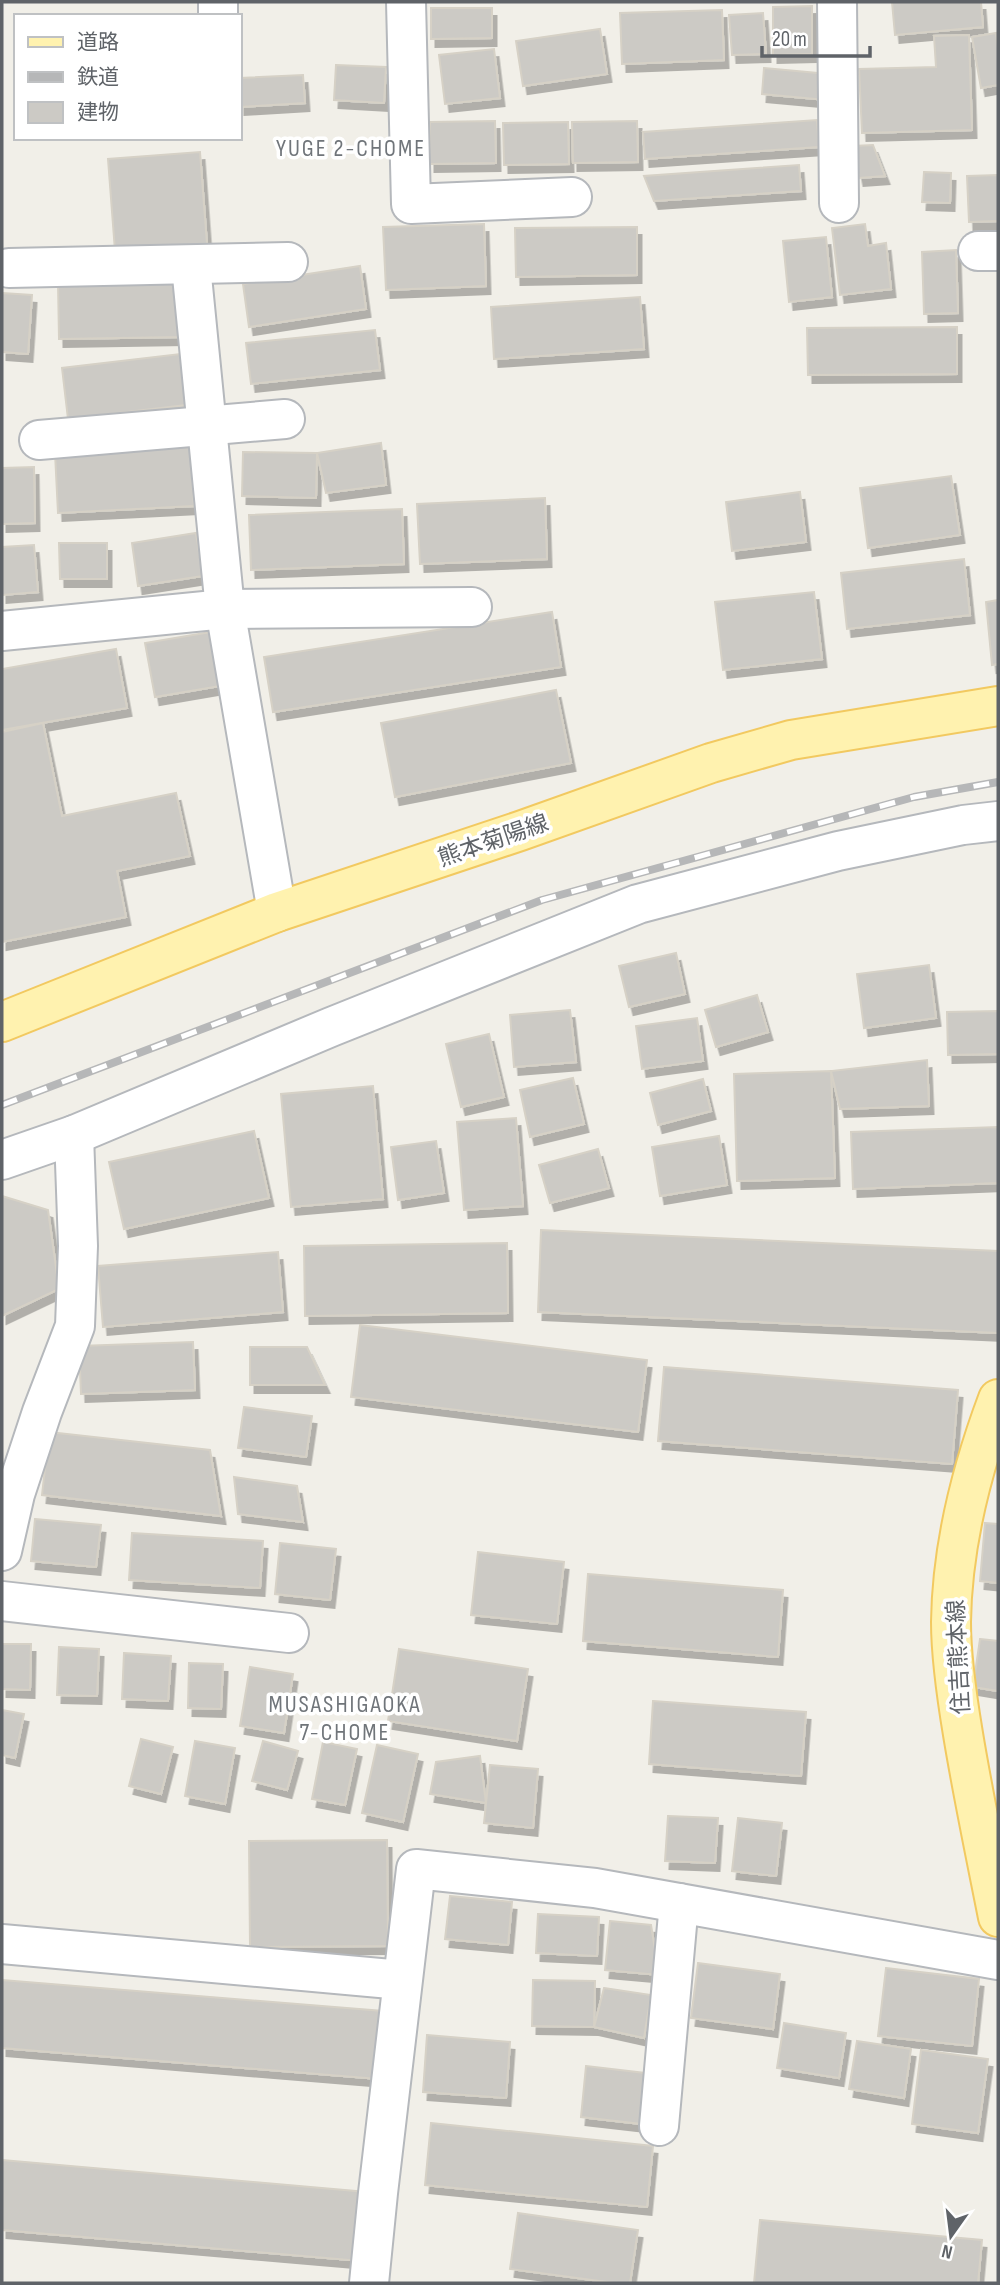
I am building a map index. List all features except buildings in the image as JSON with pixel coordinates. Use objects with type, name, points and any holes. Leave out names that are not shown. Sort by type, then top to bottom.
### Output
[{"type":"main road","name":"熊本菊陽線","points":[[2,1022],[277,912],[520,831],[711,763],[791,740],[998,706]]},
{"type":"main road","name":"住吉熊本線","points":[[998,1399],[971,1481],[957,1551],[951,1624],[961,1720],[998,1917]]},
{"type":"street","points":[[406,2],[411,204],[572,197]]},
{"type":"street","points":[[837,2],[839,203]]},
{"type":"street","points":[[9,268],[288,262]]},
{"type":"street","points":[[191,266],[225,609],[277,912]]},
{"type":"street","points":[[39,440],[285,419]]},
{"type":"street","points":[[2,631],[225,609],[472,607]]},
{"type":"street","points":[[2,1160],[74,1135],[331,1027],[638,904],[838,851],[963,825],[998,821]]},
{"type":"street","points":[[2,1551],[15,1494],[42,1412],[75,1326],[78,1246],[74,1135]]},
{"type":"street","points":[[2,1601],[289,1633]]},
{"type":"street","points":[[369,2283],[416,1869],[595,1888],[998,1960]]},
{"type":"street","points":[[659,2126],[678,1903]]},
{"type":"street","points":[[2,1944],[402,1980]]},
{"type":"railway","points":[[2,1105],[542,900],[914,797],[998,782]]},
{"type":"district","name":"YUGE 2-CHOME","points":[[351,148]]},
{"type":"district","name":"MUSASHIGAOKA 7-CHOME","points":[[345,1718]]}]
